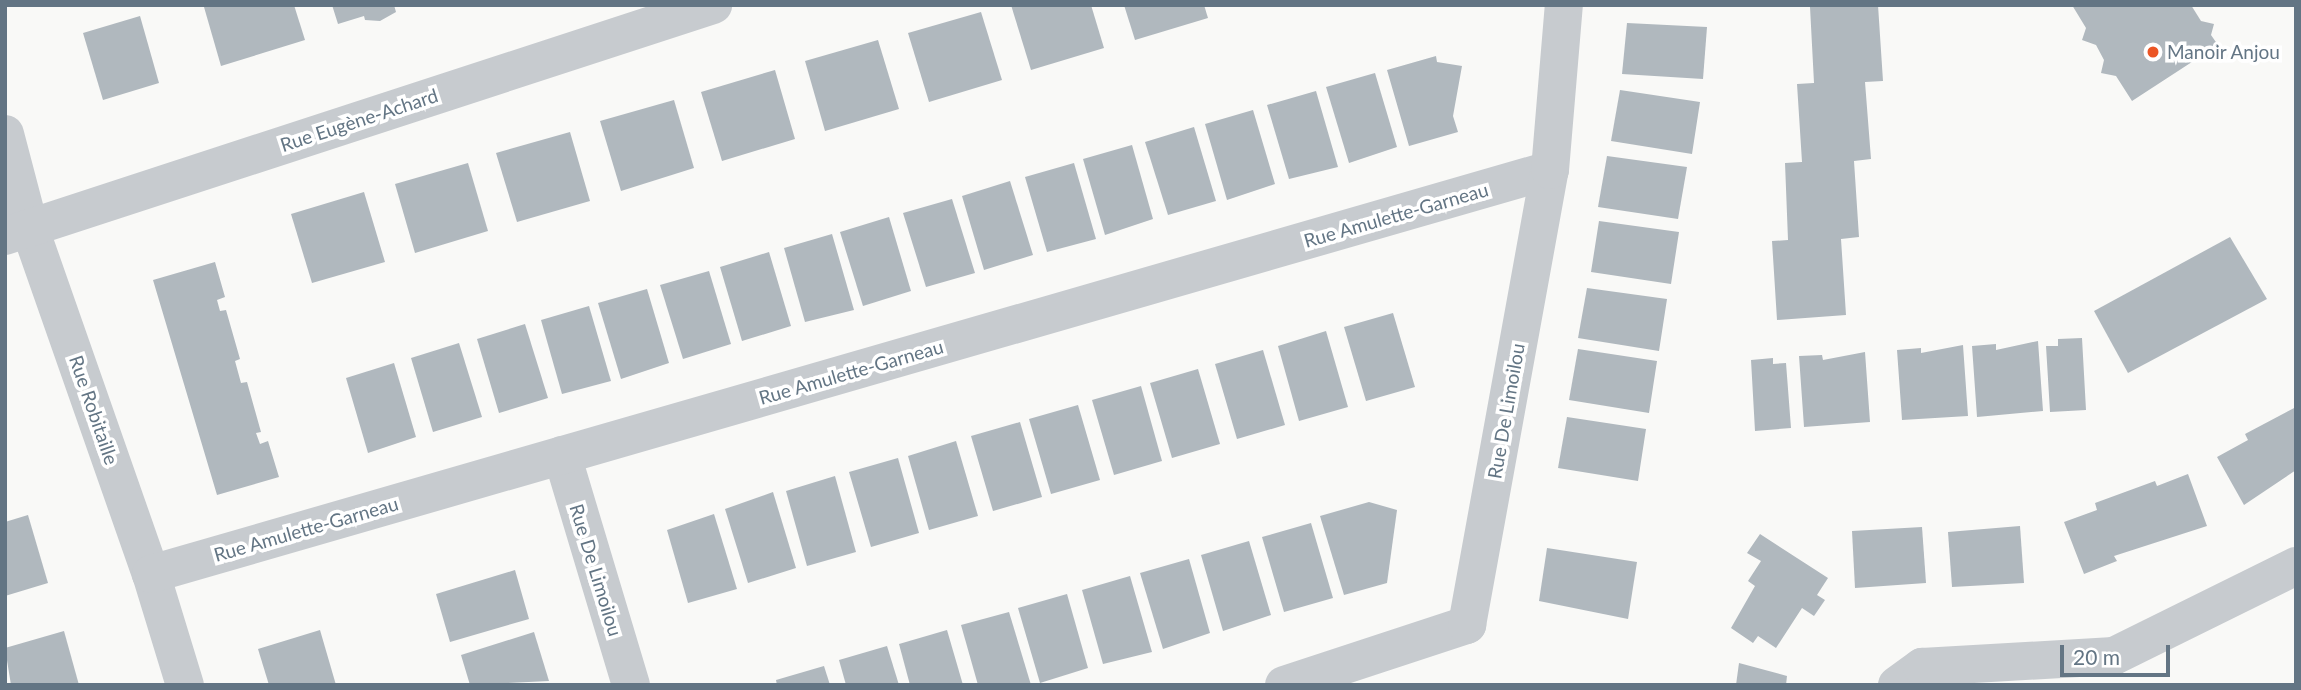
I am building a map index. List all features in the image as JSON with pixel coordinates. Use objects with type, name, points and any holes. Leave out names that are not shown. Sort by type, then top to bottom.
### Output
[{"type":"street","name":"Rue Eugène-Achard","points":[[18,233],[713,5]]},
{"type":"street","name":"Rue De Limoilou","points":[[1284,685],[1467,625],[1550,170],[1564,5]]},
{"type":"street","name":"Rue Robitaille","points":[[5,134],[18,233],[151,574],[185,685]]},
{"type":"street","name":"Rue Amulette-Garneau","points":[[151,574],[1550,170]]},
{"type":"street","name":"Rue De Limoilou","points":[[562,455],[631,685]]},
{"type":"street","points":[[1897,685],[1922,667],[2114,656],[2296,566]]},
{"type":"building","points":[[294,5],[305,40],[221,66],[204,7]]},
{"type":"building","points":[[332,5],[394,5],[396,12],[380,21],[365,20],[364,16],[338,24]]},
{"type":"building","points":[[1011,5],[1091,5],[1104,48],[1031,70]]},
{"type":"building","points":[[1124,5],[1204,5],[1208,18],[1135,40]]},
{"type":"building","points":[[1878,5],[1883,81],[1865,82],[1871,159],[1854,161],[1859,237],[1841,239],[1846,315],[1777,320],[1772,241],[1788,240],[1785,163],[1802,162],[1797,84],[1814,83],[1810,7]]},
{"type":"building","name":"Manoir Anjou","points":[[2072,5],[2191,5],[2201,21],[2214,24],[2211,35],[2218,45],[2132,101],[2116,76],[2101,73],[2104,60],[2096,45],[2082,40],[2086,28]]},
{"type":"building","points":[[981,12],[1002,80],[929,102],[908,33]]},
{"type":"building","points":[[140,16],[159,83],[103,100],[83,33]]},
{"type":"building","points":[[1627,23],[1707,27],[1703,79],[1622,74]]},
{"type":"building","points":[[878,40],[899,109],[825,131],[805,61]]},
{"type":"building","points":[[1436,56],[1437,62],[1462,66],[1453,116],[1458,132],[1409,146],[1387,70]]},
{"type":"building","points":[[775,70],[795,139],[722,161],[701,92]]},
{"type":"building","points":[[1375,73],[1397,147],[1349,163],[1326,87]]},
{"type":"building","points":[[1620,90],[1700,102],[1692,154],[1611,141]]},
{"type":"building","points":[[1316,91],[1338,167],[1289,179],[1267,105]]},
{"type":"building","points":[[674,100],[694,168],[621,191],[600,121]]},
{"type":"building","points":[[1253,110],[1275,184],[1227,200],[1205,124]]},
{"type":"building","points":[[1194,127],[1216,201],[1168,215],[1145,142]]},
{"type":"building","points":[[570,132],[590,201],[517,222],[496,153]]},
{"type":"building","points":[[1132,145],[1153,219],[1105,235],[1083,159]]},
{"type":"building","points":[[1607,156],[1687,167],[1678,219],[1598,207]]},
{"type":"building","points":[[468,163],[488,231],[415,253],[395,184]]},
{"type":"building","points":[[1074,163],[1096,239],[1047,252],[1025,177]]},
{"type":"building","points":[[1010,181],[1033,255],[984,270],[962,196]]},
{"type":"building","points":[[364,192],[385,262],[312,283],[291,214]]},
{"type":"building","points":[[952,199],[975,273],[926,287],[903,213]]},
{"type":"building","points":[[889,217],[911,291],[863,306],[840,232]]},
{"type":"building","points":[[1599,221],[1679,232],[1671,284],[1591,272]]},
{"type":"building","points":[[832,234],[854,310],[805,322],[784,248]]},
{"type":"building","points":[[2230,237],[2267,299],[2128,373],[2094,311]]},
{"type":"building","points":[[769,252],[791,326],[742,341],[720,267]]},
{"type":"building","points":[[215,262],[225,297],[217,300],[220,311],[226,310],[240,359],[235,361],[241,383],[247,382],[261,432],[256,433],[260,444],[268,441],[279,477],[217,495],[153,280]]},
{"type":"building","points":[[709,271],[731,344],[683,359],[660,285]]},
{"type":"building","points":[[1587,288],[1667,299],[1659,351],[1578,338]]},
{"type":"building","points":[[647,289],[669,363],[621,379],[598,303]]},
{"type":"building","points":[[589,306],[611,381],[562,394],[541,320]]},
{"type":"building","points":[[1393,313],[1415,387],[1366,401],[1344,327]]},
{"type":"building","points":[[525,324],[548,398],[499,413],[477,339]]},
{"type":"building","points":[[1326,331],[1348,407],[1299,421],[1278,346]]},
{"type":"building","points":[[2082,338],[2086,410],[2050,412],[2046,346],[2058,346],[2058,339]]},
{"type":"building","points":[[2038,341],[2043,411],[1977,417],[1972,346],[1996,344],[1996,350]]},
{"type":"building","points":[[459,343],[482,417],[433,432],[411,358]]},
{"type":"building","points":[[1963,345],[1968,416],[1902,420],[1897,350],[1921,348],[1921,353]]},
{"type":"building","points":[[1578,349],[1657,361],[1649,413],[1569,400]]},
{"type":"building","points":[[1263,350],[1285,425],[1237,439],[1215,364]]},
{"type":"building","points":[[1865,352],[1870,422],[1804,427],[1799,356],[1822,355],[1823,360]]},
{"type":"building","points":[[1773,358],[1773,364],[1786,363],[1791,428],[1755,431],[1751,360]]},
{"type":"building","points":[[394,363],[416,437],[368,453],[346,378]]},
{"type":"building","points":[[1198,369],[1220,444],[1172,458],[1150,383]]},
{"type":"building","points":[[1141,386],[1162,461],[1114,475],[1092,400]]},
{"type":"building","points":[[1078,405],[1100,480],[1051,494],[1029,419]]},
{"type":"building","points":[[2296,407],[2296,470],[2244,505],[2217,457],[2248,440],[2245,434]]},
{"type":"building","points":[[1567,417],[1646,429],[1638,481],[1558,468]]},
{"type":"building","points":[[1020,422],[1042,497],[993,511],[971,436]]},
{"type":"building","points":[[956,441],[978,516],[929,530],[908,456]]},
{"type":"building","points":[[898,458],[919,533],[871,547],[849,472]]},
{"type":"building","points":[[2188,474],[2207,526],[2114,556],[2117,561],[2084,574],[2064,522],[2097,510],[2095,503],[2155,481],[2157,486]]},
{"type":"building","points":[[835,476],[856,552],[807,566],[786,491]]},
{"type":"building","points":[[773,492],[796,568],[748,583],[725,509]]},
{"type":"building","points":[[1369,502],[1397,510],[1387,583],[1344,595],[1320,516]]},
{"type":"building","points":[[714,514],[737,589],[688,603],[667,530]]},
{"type":"building","points":[[28,515],[48,583],[5,596],[5,522]]},
{"type":"building","points":[[1311,523],[1333,598],[1284,612],[1262,537]]},
{"type":"building","points":[[2020,526],[2024,583],[1952,587],[1948,532]]},
{"type":"building","points":[[1922,527],[1926,583],[1855,588],[1852,531]]},
{"type":"building","points":[[1760,534],[1828,578],[1817,595],[1825,600],[1814,616],[1802,608],[1776,648],[1758,636],[1753,643],[1731,628],[1755,586],[1748,581],[1761,561],[1747,553]]},
{"type":"building","points":[[1249,541],[1271,615],[1223,631],[1201,555]]},
{"type":"building","points":[[1547,548],[1637,562],[1628,619],[1539,601]]},
{"type":"building","points":[[1189,559],[1210,633],[1163,649],[1140,573]]},
{"type":"building","points":[[515,570],[529,619],[450,642],[436,594]]},
{"type":"building","points":[[1130,576],[1152,652],[1103,664],[1082,590]]},
{"type":"building","points":[[1067,594],[1088,668],[1040,683],[1018,608]]},
{"type":"building","points":[[1009,612],[1031,685],[978,685],[961,625]]},
{"type":"building","points":[[320,630],[336,685],[269,685],[258,649]]},
{"type":"building","points":[[947,630],[963,685],[910,685],[899,644]]},
{"type":"building","points":[[64,631],[79,685],[11,685],[5,648]]},
{"type":"building","points":[[534,632],[549,681],[470,685],[461,655]]},
{"type":"building","points":[[887,646],[899,685],[846,685],[839,660]]},
{"type":"building","points":[[1739,663],[1787,676],[1786,685],[1736,685]]},
{"type":"building","points":[[824,666],[830,685],[777,685],[776,680]]},
{"type":"place","name":"Manoir Anjou","points":[[2153,52]]}]
